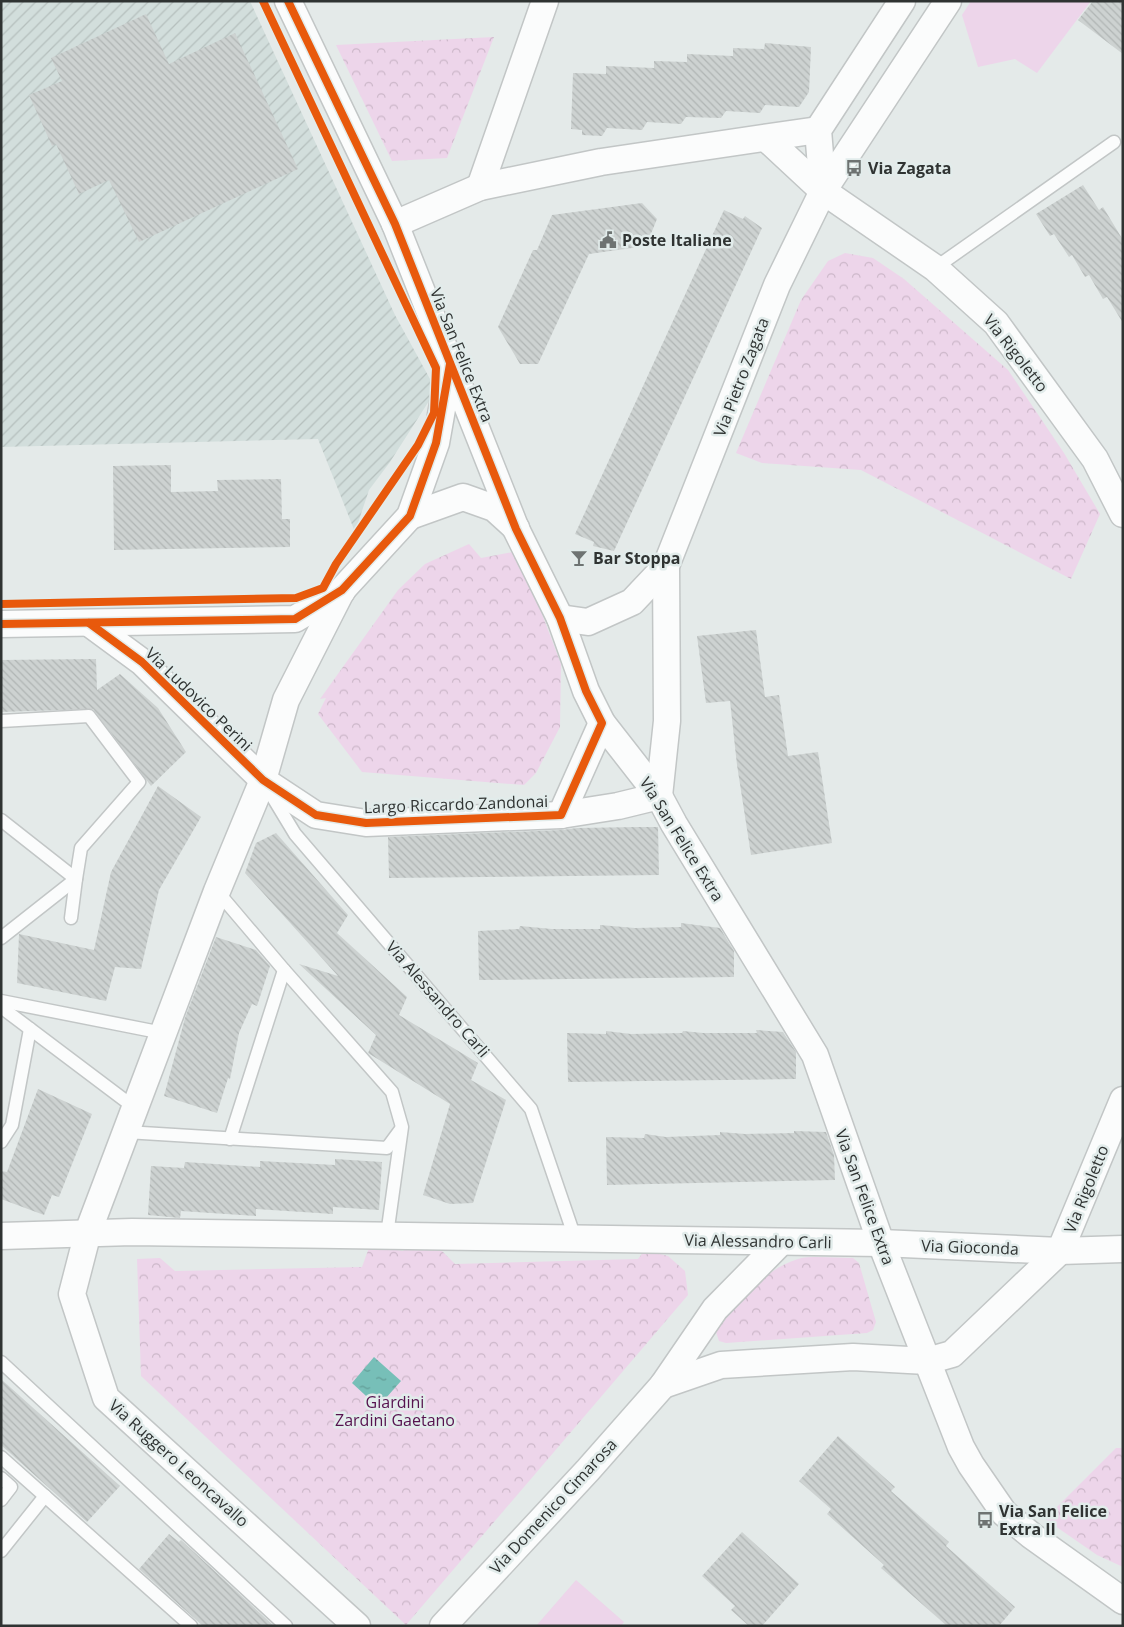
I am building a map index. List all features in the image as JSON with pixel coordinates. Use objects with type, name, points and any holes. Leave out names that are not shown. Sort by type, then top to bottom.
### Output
[{"type":"street","name":"Via San Felice Extra","points":[[288,1],[396,224],[516,529],[560,618],[586,691],[602,723],[659,796],[674,824],[815,1055],[881,1243],[927,1361],[971,1465],[1004,1513],[1032,1536],[1123,1601]]},
{"type":"street","points":[[480,188],[546,1]]},
{"type":"street","points":[[823,191],[818,130],[902,1]]},
{"type":"street","name":"Via Pietro Zagata","points":[[560,618],[588,622],[632,602],[666,566],[777,285],[823,191],[948,1]]},
{"type":"street","points":[[396,224],[480,188],[601,162],[818,130]]},
{"type":"street","points":[[766,138],[823,191]]},
{"type":"street","name":"Via Rigoletto","points":[[823,191],[936,268],[996,323],[1095,459],[1123,514]]},
{"type":"street","points":[[88,1232],[217,891],[263,780],[286,700],[342,590],[410,516],[436,443],[450,364]]},
{"type":"street","points":[[410,516],[463,496],[494,508],[516,529]]},
{"type":"street","name":"Via Pietro Zagata","points":[[659,796],[667,721],[666,566]]},
{"type":"street","name":"Via Ludovico Perini","points":[[1,624],[295,619],[342,590]]},
{"type":"street","name":"Via Ludovico Perini","points":[[89,623],[142,662],[263,780]]},
{"type":"street","name":"Largo Riccardo Zandonai","points":[[561,815],[602,723]]},
{"type":"street","name":"Largo Riccardo Zandonai","points":[[263,780],[316,815],[366,823],[561,815],[618,806],[659,796]]},
{"type":"street","name":"Via Rigoletto","points":[[1060,1251],[1123,1100]]},
{"type":"street","name":"Via Ruggero Leoncavallo","points":[[88,1232],[72,1294],[106,1398],[357,1626]]},
{"type":"street","name":"Via Alessandro Carli","points":[[1,1236],[132,1232],[881,1243]]},
{"type":"street","name":"Via Domenico Cimarosa","points":[[443,1626],[588,1470],[663,1385],[715,1309],[781,1242]]},
{"type":"street","name":"Via Gioconda","points":[[881,1243],[1060,1251],[1123,1249]]},
{"type":"street","name":"Via Gioconda","points":[[927,1361],[952,1354],[1060,1251]]},
{"type":"street","name":"Via Domenico Cimarosa","points":[[663,1385],[721,1365],[852,1357],[927,1361]]},
{"type":"lane","points":[[936,268],[1114,142]]},
{"type":"lane","points":[[1,721],[89,716],[139,782],[82,848],[71,918]]},
{"type":"lane","name":"Via Alessandro Carli","points":[[263,780],[295,834],[531,1109],[575,1238]]},
{"type":"lane","points":[[1,820],[76,878]]},
{"type":"lane","points":[[1,938],[76,878]]},
{"type":"lane","points":[[217,891],[392,1092],[402,1127],[387,1235]]},
{"type":"lane","points":[[230,1138],[284,970]]},
{"type":"lane","points":[[1,1001],[163,1033]]},
{"type":"lane","points":[[1,1007],[135,1108]]},
{"type":"lane","points":[[1,1142],[12,1124],[30,1029]]},
{"type":"lane","points":[[126,1132],[387,1148],[402,1127]]},
{"type":"lane","points":[[1,1362],[286,1626]]},
{"type":"lane","points":[[1,1457],[191,1626]]},
{"type":"lane","points":[[1,1478],[11,1487],[1,1500]]},
{"type":"lane","points":[[1,1551],[45,1496]]},
{"type":"shaded area","points":[[1,1],[250,1],[395,315],[436,390],[390,462],[369,490],[355,532],[318,439],[1,447]]},
{"type":"green space","points":[[971,1],[1091,1],[1037,73],[1015,59],[978,67],[962,15]]},
{"type":"green space","points":[[494,37],[447,158],[392,161],[336,45]]},
{"type":"green space","points":[[845,253],[873,258],[904,279],[1008,370],[1064,453],[1100,514],[1071,579],[861,470],[762,463],[736,453],[801,300],[828,261]]},
{"type":"green space","points":[[469,544],[481,558],[518,551],[561,664],[560,727],[536,773],[524,785],[362,772],[318,714],[326,698],[320,699],[398,590],[425,564]]},
{"type":"green space","name":"Giardini Zardini Gaetano","points":[[432,1241],[455,1264],[638,1259],[645,1250],[668,1256],[685,1271],[688,1295],[406,1625],[141,1376],[137,1259],[160,1258],[175,1271],[362,1267],[370,1245],[403,1251],[411,1242]]},
{"type":"green space","points":[[800,1258],[853,1258],[859,1263],[876,1322],[873,1330],[867,1333],[726,1343],[719,1341],[716,1332],[719,1326],[745,1296],[764,1278],[774,1270]]},
{"type":"green space","points":[[1116,1448],[1123,1448],[1123,1567],[1097,1555],[1045,1519]]},
{"type":"green space","points":[[576,1580],[624,1622],[621,1626],[536,1626]]},
{"type":"water","points":[[374,1357],[401,1381],[378,1407],[352,1383]]},
{"type":"building","points":[[1093,1],[1123,1],[1123,54],[1078,20]]},
{"type":"building","points":[[146,14],[169,64],[235,33],[298,169],[139,242],[109,180],[79,194],[56,144],[52,146],[29,95],[62,81],[51,58]]},
{"type":"building","points":[[765,43],[811,47],[809,92],[799,107],[765,105],[760,113],[726,111],[721,118],[686,117],[681,124],[647,122],[642,130],[607,128],[602,136],[582,135],[582,130],[571,129],[573,73],[606,74],[606,66],[654,68],[654,61],[687,62],[687,54],[733,56],[733,48],[764,49]]},
{"type":"building","points":[[1083,185],[1099,210],[1103,207],[1123,240],[1123,323],[1107,297],[1103,299],[1089,275],[1085,277],[1072,255],[1069,257],[1054,234],[1050,236],[1036,214]]},
{"type":"building","points":[[642,203],[657,219],[646,246],[589,254],[538,364],[520,364],[498,327],[533,250],[537,250],[552,215]]},
{"type":"building","points":[[724,210],[743,219],[745,216],[762,228],[614,551],[593,546],[594,542],[575,534]]},
{"type":"building","points":[[171,465],[171,492],[218,491],[217,480],[281,479],[282,519],[290,519],[290,547],[114,550],[113,466]]},
{"type":"building","points":[[756,630],[765,697],[779,695],[788,756],[818,752],[832,843],[751,855],[737,765],[730,701],[706,703],[697,636]]},
{"type":"building","points":[[96,659],[97,690],[120,674],[158,708],[186,752],[151,786],[93,709],[1,712],[1,660]]},
{"type":"building","points":[[158,786],[201,817],[159,890],[141,969],[115,967],[106,1001],[17,983],[19,934],[94,950],[111,872]]},
{"type":"building","points":[[658,827],[659,875],[389,878],[388,837],[577,828]]},
{"type":"building","points":[[276,833],[348,915],[337,933],[407,997],[399,1015],[478,1063],[471,1080],[506,1100],[473,1203],[450,1204],[423,1195],[450,1104],[368,1053],[376,1035],[299,964],[338,976],[245,873],[256,843]]},
{"type":"building","points":[[681,923],[720,928],[734,951],[734,977],[479,980],[478,931],[519,929],[520,926],[552,929],[600,929],[600,925],[635,928],[681,927]]},
{"type":"building","points":[[216,937],[256,950],[270,966],[257,1006],[252,1004],[239,1033],[230,1079],[228,1078],[217,1113],[164,1096],[185,1018]]},
{"type":"building","points":[[756,1030],[783,1032],[796,1052],[796,1079],[568,1082],[567,1033],[606,1034],[606,1031],[631,1034],[682,1033],[683,1031],[757,1033]]},
{"type":"building","points":[[38,1089],[92,1114],[59,1197],[52,1195],[44,1215],[1,1199],[1,1171],[7,1172]]},
{"type":"building","points":[[794,1131],[826,1132],[834,1155],[835,1180],[607,1185],[606,1137],[644,1138],[645,1134],[666,1137],[720,1135],[720,1132],[745,1134],[794,1133]]},
{"type":"building","points":[[335,1159],[382,1162],[379,1210],[333,1207],[333,1214],[256,1209],[256,1216],[181,1211],[180,1218],[148,1215],[151,1166],[184,1168],[185,1162],[260,1167],[260,1161],[335,1165]]},
{"type":"building","points":[[1,1379],[120,1486],[87,1522],[1,1445]]},
{"type":"building","points":[[838,1436],[895,1487],[891,1491],[949,1542],[946,1546],[1015,1607],[999,1626],[947,1626],[881,1568],[884,1565],[827,1514],[831,1509],[799,1481]]},
{"type":"building","points":[[742,1532],[799,1584],[762,1626],[749,1626],[731,1610],[735,1606],[702,1576]]},
{"type":"building","points":[[169,1534],[179,1542],[181,1540],[274,1626],[203,1626],[139,1569]]},
{"type":"cycle path","points":[[1,604],[296,598],[323,588],[336,564],[418,445],[434,413],[436,368],[263,1]]},
{"type":"cycle path","points":[[89,623],[142,662],[263,780],[316,815],[366,823],[561,815],[602,723],[586,691],[560,618],[516,529],[395,224],[288,1]]},
{"type":"cycle path","points":[[1,624],[295,619],[342,590],[410,516],[436,443],[450,364]]},
{"type":"place","name":"Via Zagata","points":[[854,168]]},
{"type":"place","name":"Poste Italiane","points":[[608,240]]},
{"type":"place","name":"Bar Stoppa","points":[[579,558]]},
{"type":"place","name":"Via San Felice Extra II","points":[[985,1520]]}]
